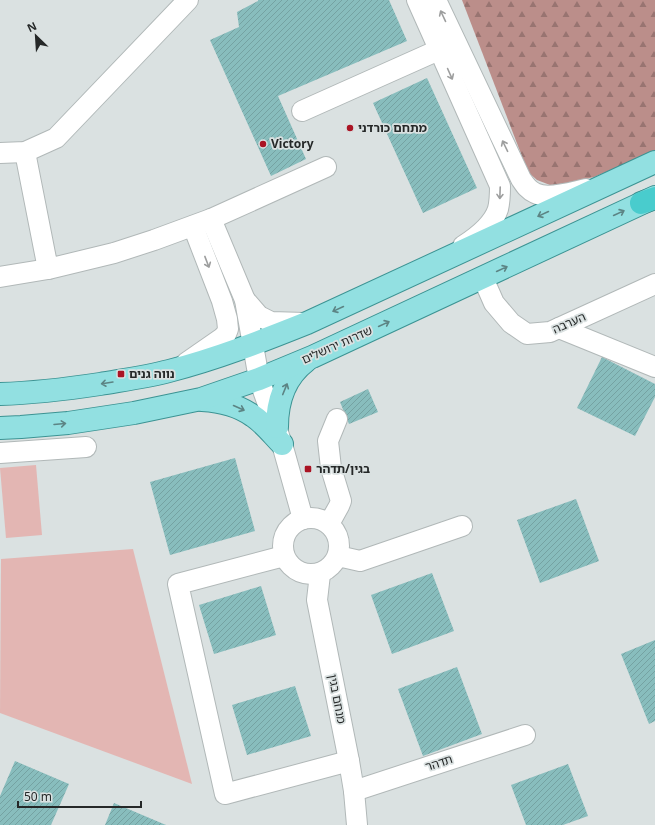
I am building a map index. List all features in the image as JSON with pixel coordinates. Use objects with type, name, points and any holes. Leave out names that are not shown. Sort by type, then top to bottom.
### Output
[{"type":"main road","points":[[0,394],[16,394],[71,388],[134,379],[169,371],[253,344],[307,323],[655,162]]},
{"type":"main road","name":"שדרות ירושלים","points":[[0,428],[68,423],[134,413],[201,399],[259,379],[312,357],[650,199]]},
{"type":"main road","points":[[280,436],[277,413],[288,381],[301,365],[312,357]]},
{"type":"main road","points":[[201,399],[216,400],[243,410],[254,416],[280,436]]},
{"type":"street","points":[[0,153],[25,152],[56,138],[188,0]]},
{"type":"street","points":[[417,0],[448,46],[526,186],[534,193],[542,196],[577,191],[613,182]]},
{"type":"street","points":[[424,270],[482,232],[498,209],[500,194],[500,186],[448,46],[436,0]]},
{"type":"street","points":[[302,111],[448,46]]},
{"type":"street","points":[[25,152],[48,269]]},
{"type":"street","points":[[0,277],[48,269],[114,253],[154,240],[202,222],[326,166]]},
{"type":"street","points":[[202,222],[245,300],[259,316],[271,322],[307,323]]},
{"type":"street","points":[[169,371],[191,360],[215,344],[226,334],[228,329],[227,319],[202,222]]},
{"type":"street","name":"הערבה","points":[[483,278],[494,303],[511,323],[527,334],[550,332],[655,284]]},
{"type":"street","points":[[245,300],[259,379],[280,436],[303,519]]},
{"type":"street","points":[[559,328],[655,367]]},
{"type":"street","points":[[329,524],[341,501],[331,468],[328,441],[337,419]]},
{"type":"street","points":[[0,453],[86,447]]},
{"type":"street","points":[[312,517],[321,519],[329,524],[335,530],[339,538],[340,547],[334,564],[320,574],[311,575],[295,570],[284,556],[284,538],[288,530],[294,523],[312,517]]},
{"type":"street","points":[[338,556],[360,561],[462,526]]},
{"type":"street","points":[[284,556],[178,584],[224,794],[349,761]]},
{"type":"street","name":"מנחם בגין","points":[[320,574],[317,600],[349,761],[357,825]]},
{"type":"street","name":"תדהר","points":[[354,792],[525,735]]},
{"type":"green space","points":[[462,0],[655,0],[655,151],[594,177],[568,183],[550,185],[537,180],[528,172]]},
{"type":"shaded area","points":[[36,465],[42,535],[6,538],[0,468]]},
{"type":"shaded area","points":[[133,549],[192,784],[0,713],[1,559]]},
{"type":"building","points":[[258,0],[389,0],[407,41],[278,96],[306,159],[271,176],[210,40],[239,27],[237,12]]},
{"type":"building","points":[[427,78],[477,188],[423,213],[373,103]]},
{"type":"building","points":[[602,357],[655,384],[655,397],[635,436],[577,408]]},
{"type":"building","points":[[368,389],[378,412],[349,424],[340,402]]},
{"type":"building","points":[[235,458],[255,531],[170,555],[150,482]]},
{"type":"building","points":[[576,499],[599,561],[540,583],[517,520]]},
{"type":"building","points":[[432,573],[454,631],[392,654],[371,595]]},
{"type":"building","points":[[261,586],[276,635],[214,654],[199,605]]},
{"type":"building","points":[[655,640],[655,721],[649,724],[621,654]]},
{"type":"building","points":[[457,667],[482,734],[423,756],[398,689]]},
{"type":"building","points":[[295,686],[311,736],[247,755],[232,705]]},
{"type":"building","points":[[15,761],[69,784],[51,825],[0,825],[0,796]]},
{"type":"building","points":[[568,764],[588,816],[563,825],[526,825],[511,785]]},
{"type":"building","points":[[114,803],[166,825],[105,825]]},
{"type":"place","name":"מתחם כורדני","points":[[350,128]]},
{"type":"place","name":"Victory","points":[[263,144]]},
{"type":"place","name":"נווה גנים","points":[[121,374]]},
{"type":"place","name":"בגין/תדהר","points":[[308,469]]}]
